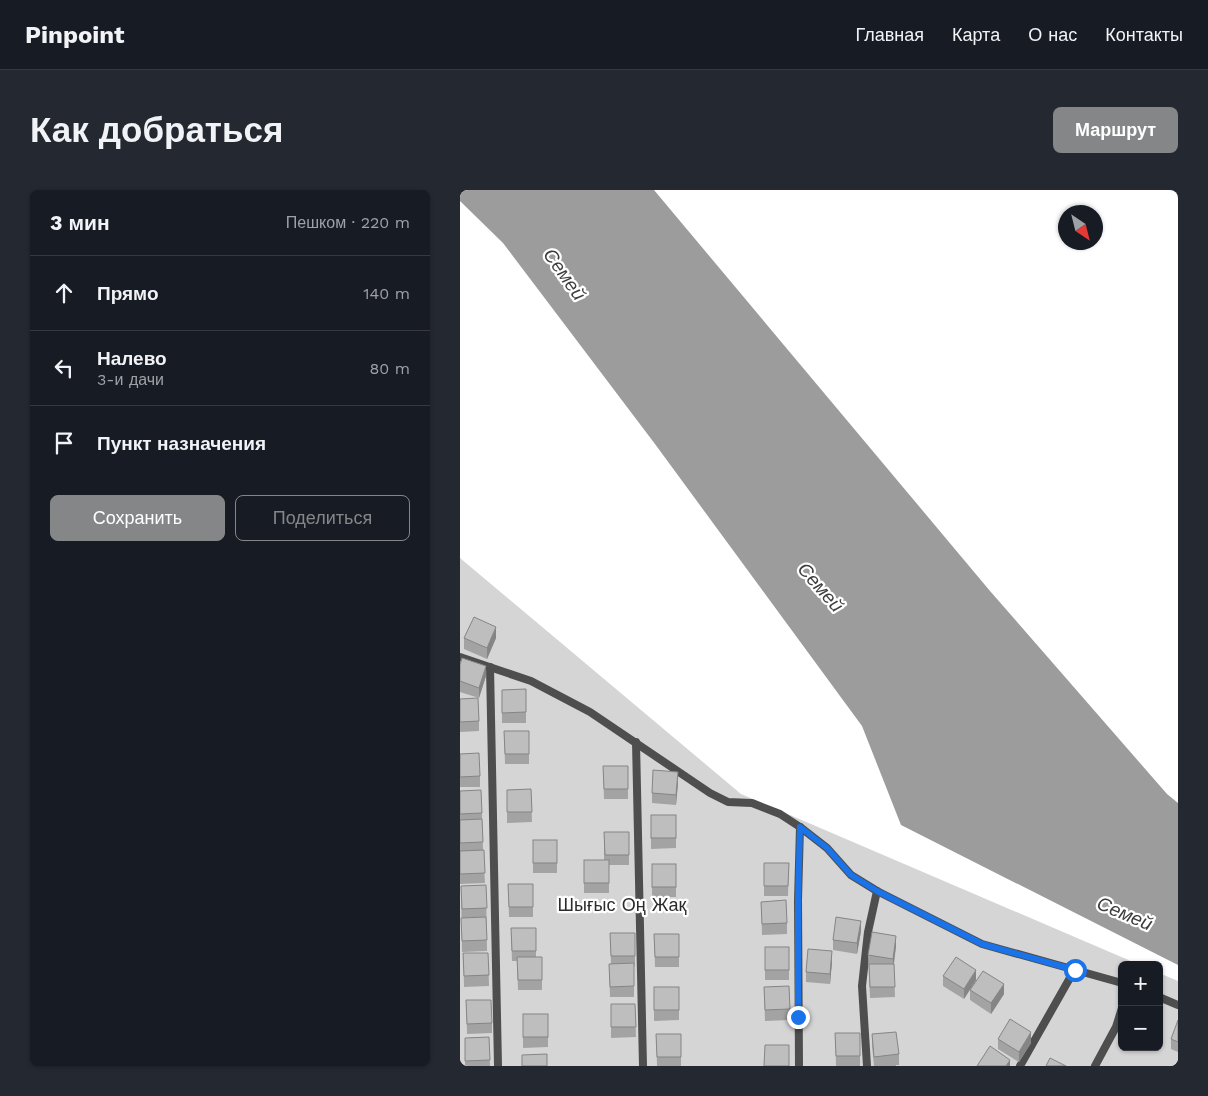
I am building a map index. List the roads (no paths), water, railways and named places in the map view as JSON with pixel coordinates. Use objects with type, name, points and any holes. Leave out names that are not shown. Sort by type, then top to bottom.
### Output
[{"type":"lane","points":[[460,657],[531,682],[590,712],[728,802],[752,803],[780,814],[827,848],[851,875],[877,891],[982,944],[1118,982]]},
{"type":"lane","points":[[490,667],[498,1066]]},
{"type":"lane","points":[[636,742],[642,1066]]},
{"type":"lane","points":[[799,1066],[798,900],[800,827]]},
{"type":"lane","points":[[867,1066],[862,986],[865,950],[877,891]]},
{"type":"lane","points":[[1020,1066],[1075,970]]},
{"type":"lane","points":[[1163,999],[1178,1005]]},
{"type":"lane","points":[[1095,1066],[1118,1021]]},
{"type":"water","name":"Семей","points":[[460,190],[654,190],[990,591],[1167,794],[1178,803],[1178,965],[901,825],[862,726],[655,444],[503,243],[460,201]]},
{"type":"park label","name":"Шығыс Оң Жақ","points":[[622,905]]}]
